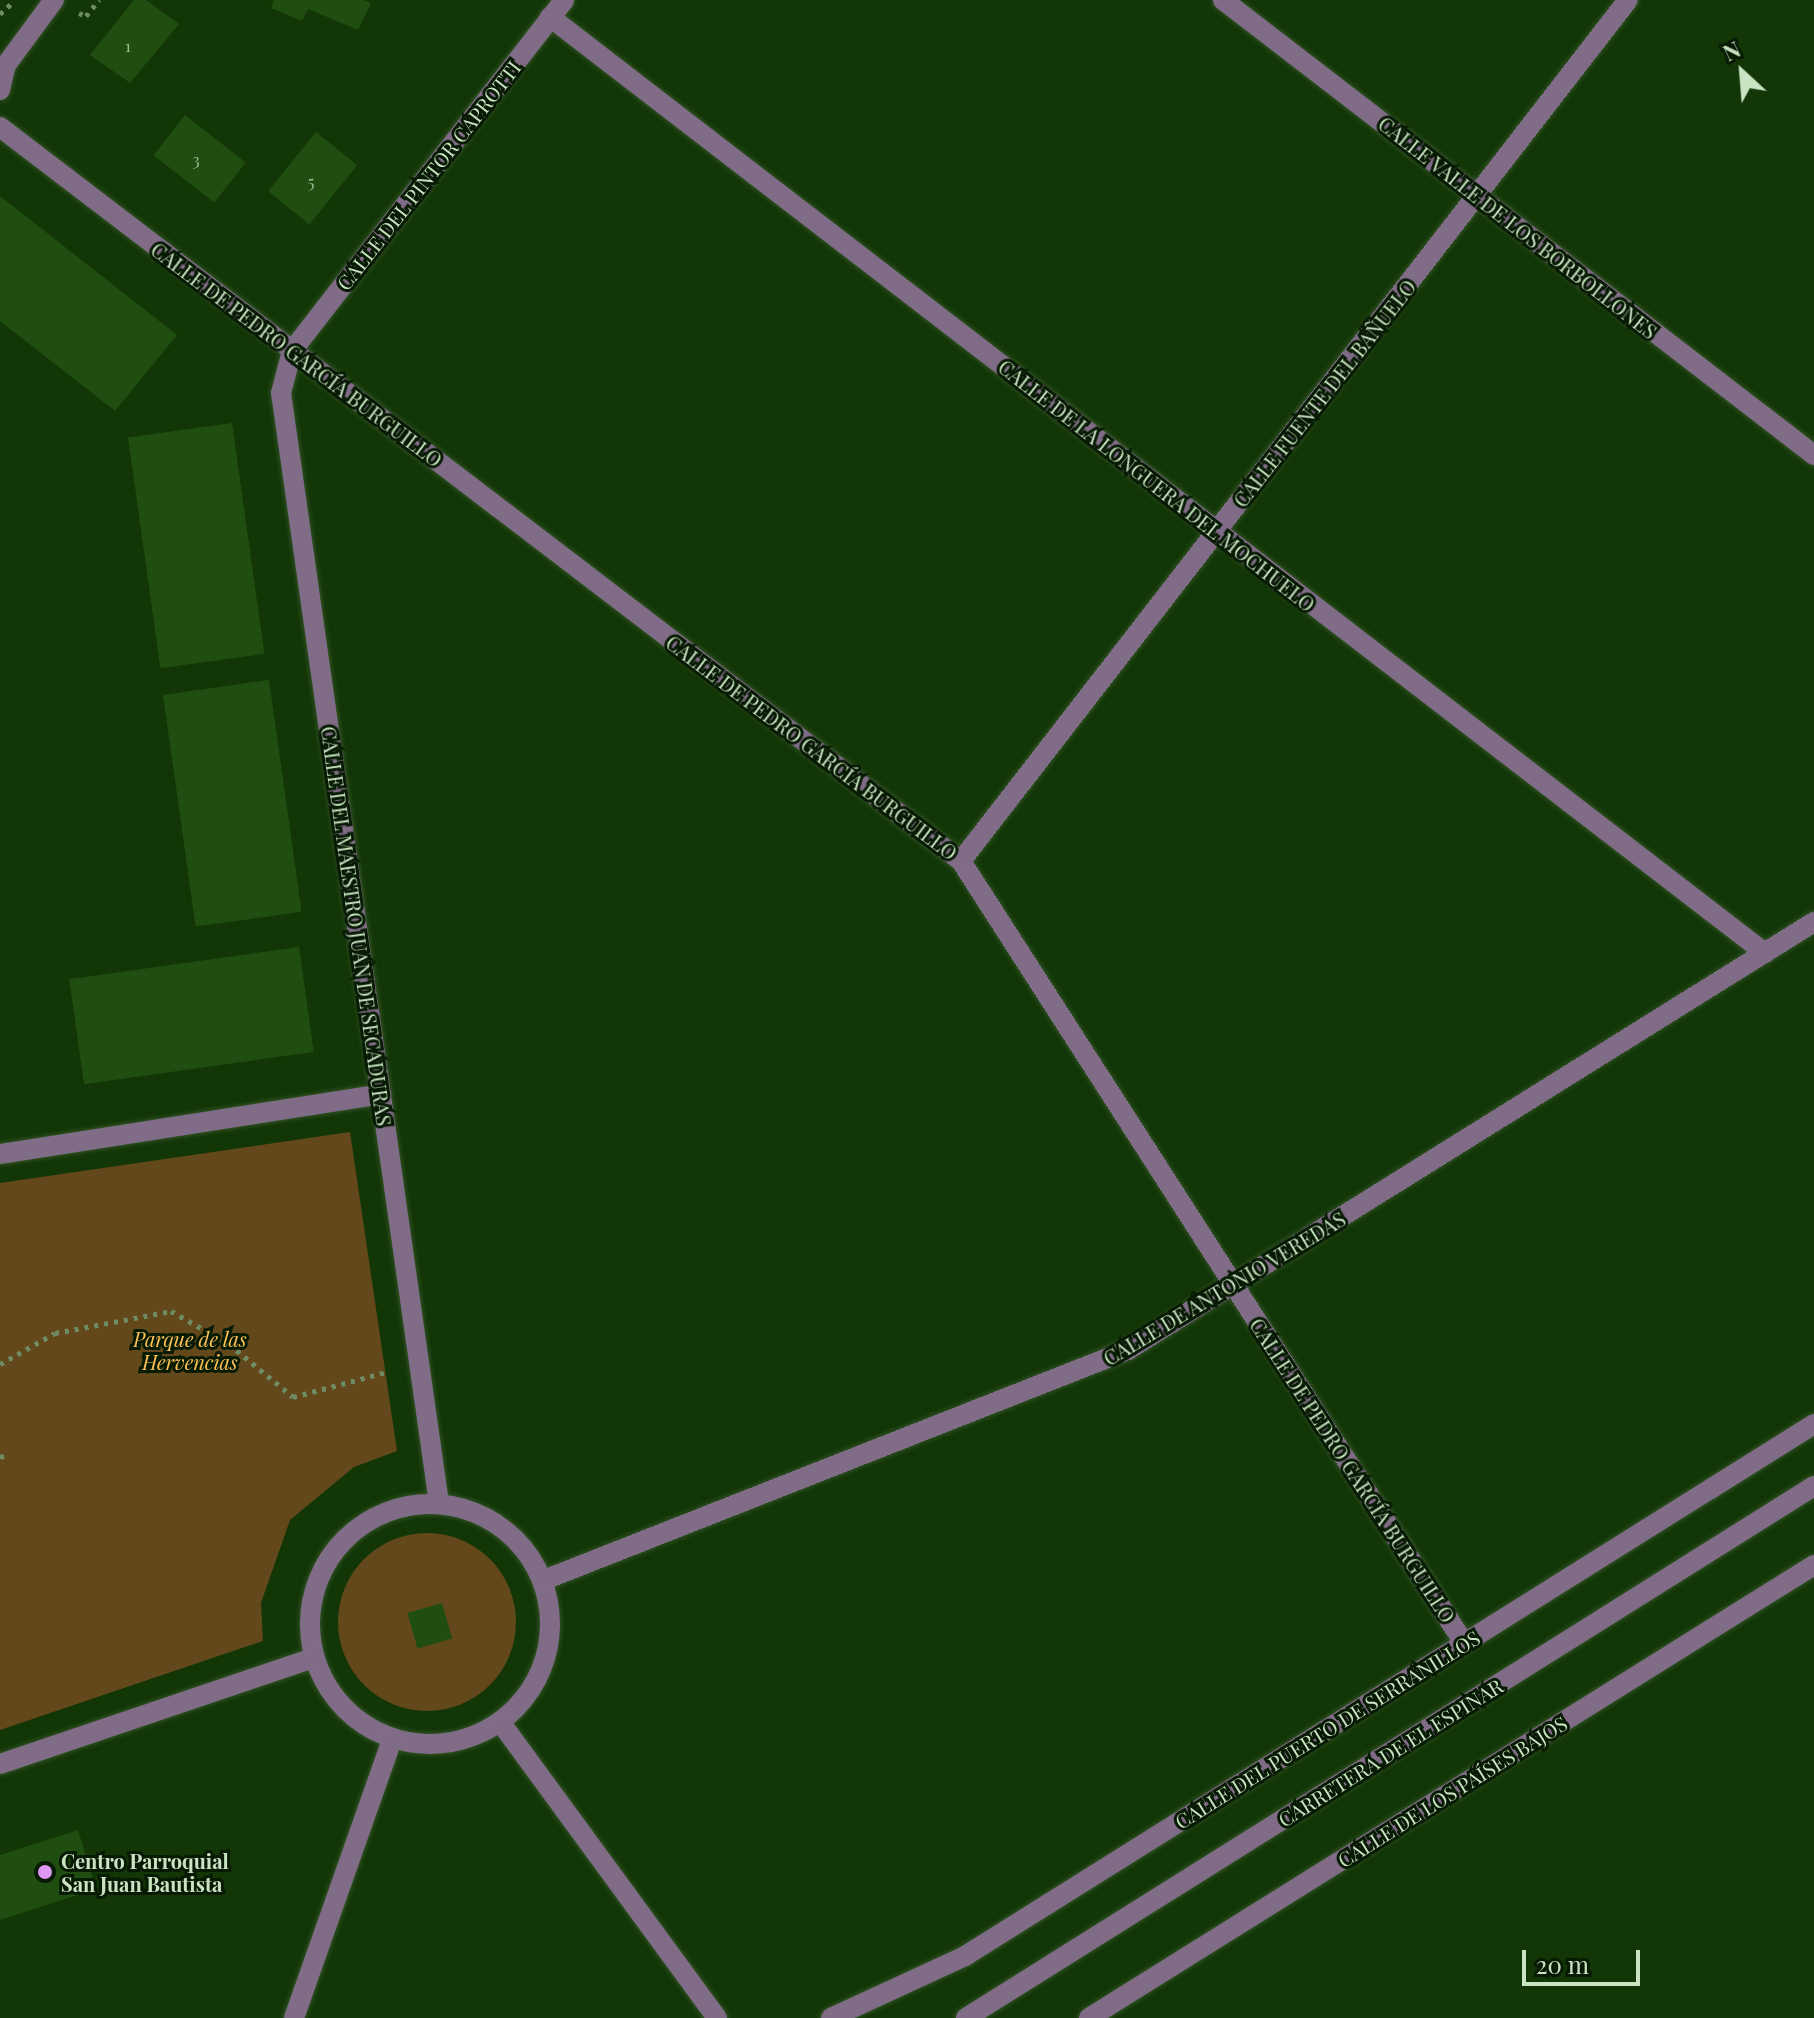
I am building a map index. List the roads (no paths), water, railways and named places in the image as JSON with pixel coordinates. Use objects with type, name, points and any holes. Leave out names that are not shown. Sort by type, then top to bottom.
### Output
[{"type":"street","points":[[0,90],[6,65],[54,0]]},
{"type":"street","name":"CALLE DEL PINTOR CAPROTTI","points":[[292,351],[564,0]]},
{"type":"street","name":"CALLE VALLE DE LOS BORBOLLONES","points":[[1223,0],[1814,455]]},
{"type":"street","name":"CALLE FUENTE DEL BAÑUELO","points":[[961,861],[1628,0]]},
{"type":"street","name":"CALLE DE LA LONGUERA DEL MOCHUELO","points":[[550,17],[1765,953]]},
{"type":"street","name":"CALLE DE PEDRO GARCÍA BURGUILLO","points":[[0,127],[961,861],[1464,1643]]},
{"type":"street","name":"CALLE DEL MAESTRO JUAN DE SECADURAS","points":[[292,351],[281,393],[439,1503]]},
{"type":"street","name":"CALLE DE ANTONIO VEREDAS","points":[[544,1580],[1065,1381],[1233,1284],[1814,922]]},
{"type":"street","points":[[0,1154],[381,1094]]},
{"type":"street","name":"CALLE DEL PUERTO DE SERRANILLOS","points":[[831,2018],[965,1956],[1814,1424]]},
{"type":"street","name":"CARRETERA DE EL ESPINAR","points":[[966,2018],[1814,1486]]},
{"type":"street","points":[[439,1503],[503,1526],[544,1580],[552,1619],[547,1659],[529,1694],[501,1723],[429,1745],[392,1739],[348,1712],[313,1658],[309,1620],[316,1581],[336,1548],[364,1522],[400,1507],[439,1503]]},
{"type":"street","name":"CALLE DE LOS PAÍSES BAJOS","points":[[1089,2018],[1814,1565]]},
{"type":"street","points":[[0,1764],[313,1658]]},
{"type":"street","points":[[501,1723],[717,2018]]},
{"type":"street","points":[[294,2018],[392,1739]]},
{"type":"place","name":"Centro Parroquial San Juan Bautista","points":[[45,1872]]},
{"type":"park label","name":"Parque de las Hervencias","points":[[190,1350]]}]
